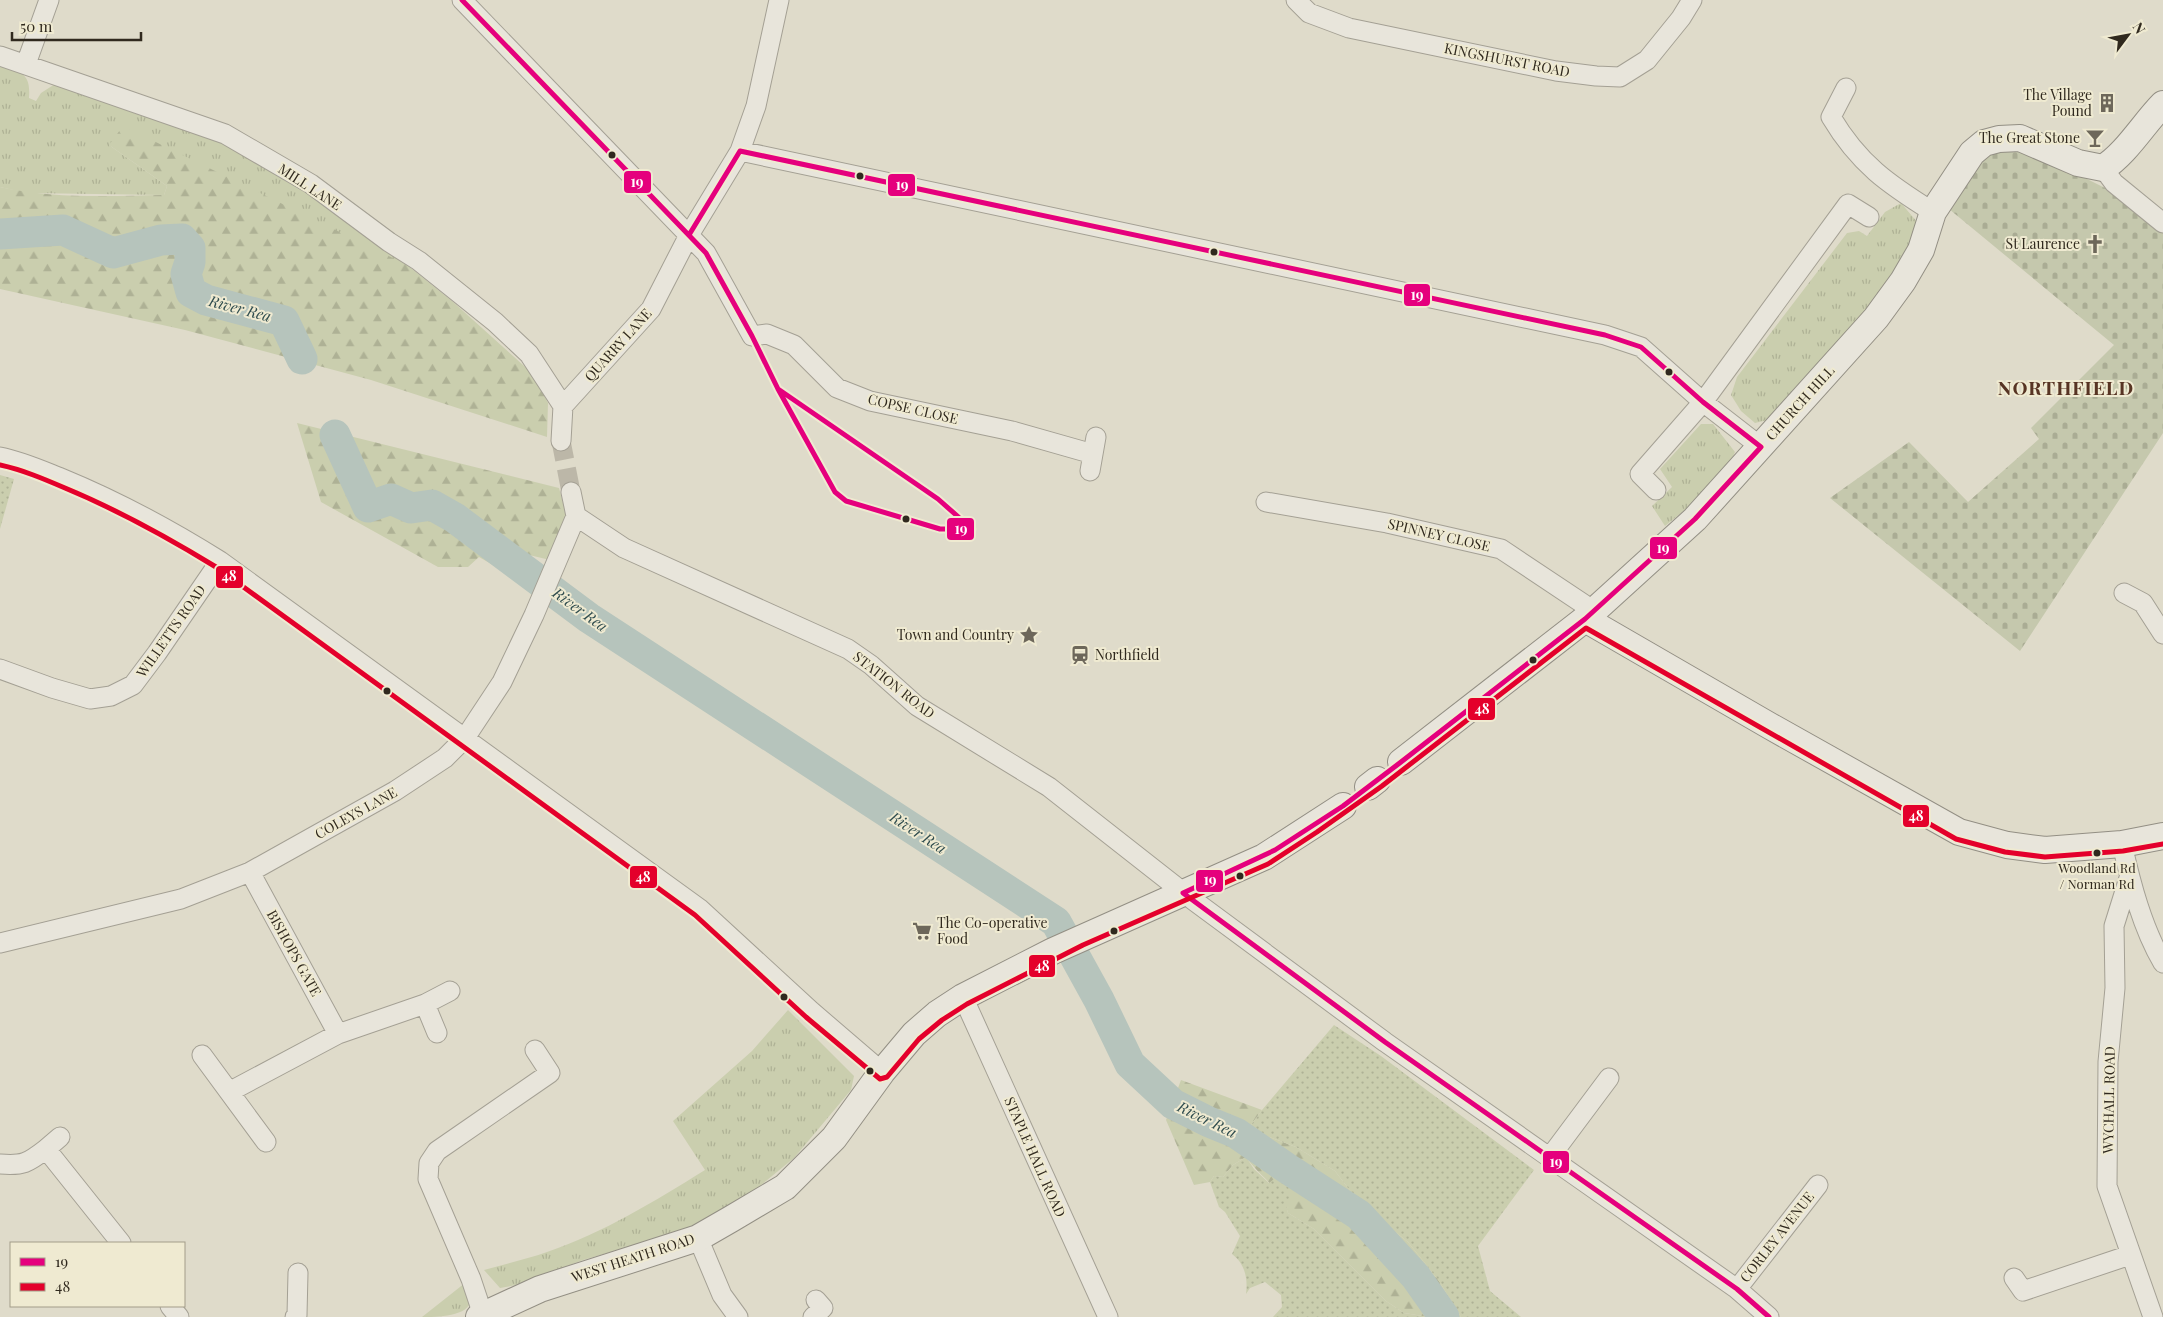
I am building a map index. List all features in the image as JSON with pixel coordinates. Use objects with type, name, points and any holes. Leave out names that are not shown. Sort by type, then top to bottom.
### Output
[{"type":"street","points":[[26,64],[49,0]]},
{"type":"street","points":[[462,0],[610,156],[689,234]]},
{"type":"street","name":"QUARRY LANE","points":[[563,406],[651,309],[689,234],[740,151],[756,106],[779,0]]},
{"type":"street","name":"KINGSHURST ROAD","points":[[1296,0],[1309,13],[1349,28],[1556,72],[1612,77],[1620,77],[1647,60],[1681,18],[1692,0]]},
{"type":"street","name":"MILL LANE","points":[[0,56],[225,134],[311,184],[389,242],[419,261],[495,322],[529,354],[563,406]]},
{"type":"street","points":[[1846,88],[1832,117],[1844,138],[1863,161],[1895,188],[1933,212]]},
{"type":"street","points":[[2163,104],[2148,119],[2121,153],[2103,168],[2114,183],[2163,223]]},
{"type":"street","name":"CHURCH HILL","points":[[1401,762],[1589,615],[1695,519],[1876,318],[1903,281],[1921,250],[1933,212],[1972,153],[1984,143],[1999,139],[2020,138],[2078,163],[2103,168]]},
{"type":"street","points":[[740,151],[1605,335],[1641,347],[1703,402],[1761,447]]},
{"type":"street","points":[[1656,490],[1640,474],[1703,402],[1848,204],[1869,217]]},
{"type":"street","name":"COPSE CLOSE","points":[[689,234],[706,253],[752,336],[767,334],[794,345],[837,388],[870,401],[1012,432],[1093,454]]},
{"type":"street","points":[[560,441],[563,406]]},
{"type":"street","points":[[0,457],[16,460],[97,493],[171,530],[220,561],[700,909],[811,1011],[882,1072]]},
{"type":"street","points":[[571,492],[576,516]]},
{"type":"street","name":"SPINNEY CLOSE","points":[[1266,503],[1387,523],[1501,549],[1589,615]]},
{"type":"street","name":"COLEYS LANE","points":[[0,943],[181,899],[250,872],[395,791],[445,758],[465,738],[502,682],[538,605],[576,516]]},
{"type":"street","name":"STATION ROAD","points":[[576,516],[624,548],[848,649],[871,665],[917,706],[1049,787],[1183,893],[1385,1042],[1736,1289],[1769,1317]]},
{"type":"street","name":"WILLETTS ROAD","points":[[0,669],[52,688],[90,699],[111,696],[133,685],[220,561]]},
{"type":"street","points":[[2124,593],[2143,603],[2163,634]]},
{"type":"street","points":[[1589,615],[1761,722],[1959,832],[2007,845],[2045,850],[2122,844],[2163,836]]},
{"type":"street","points":[[1183,893],[1264,857],[1343,806]]},
{"type":"street","points":[[2122,844],[2129,878],[2153,946],[2163,963]]},
{"type":"street","name":"BISHOPS GATE","points":[[250,872],[338,1034]]},
{"type":"street","name":"WYCHALL ROAD","points":[[2129,878],[2114,926],[2115,988],[2108,1062],[2107,1186],[2153,1317]]},
{"type":"street","name":"WEST HEATH ROAD","points":[[481,1316],[540,1289],[698,1238],[785,1187],[834,1138],[882,1072],[914,1034],[936,1014],[963,997],[1053,951],[1183,893]]},
{"type":"street","points":[[229,1092],[338,1034],[425,1004],[450,991]]},
{"type":"street","name":"STAPLE HALL ROAD","points":[[963,997],[1108,1317]]},
{"type":"street","points":[[425,1004],[437,1033]]},
{"type":"street","points":[[481,1316],[471,1279],[428,1179],[429,1163],[437,1150],[550,1073],[535,1050]]},
{"type":"street","points":[[202,1055],[266,1142]]},
{"type":"street","points":[[1550,1157],[1608,1078]]},
{"type":"street","points":[[0,1164],[18,1166],[28,1163],[53,1143],[120,1242]]},
{"type":"street","name":"CORLEY AVENUE","points":[[1736,1289],[1818,1185]]},
{"type":"street","points":[[698,1238],[722,1295],[738,1317]]},
{"type":"street","points":[[2014,1278],[2023,1291],[2130,1255]]},
{"type":"street","points":[[295,1317],[297,1315],[298,1273]]},
{"type":"street","points":[[171,1307],[179,1317]]},
{"type":"green space","points":[[0,65],[19,72],[26,78],[29,98],[36,101],[41,93],[55,84],[199,131],[308,189],[407,265],[109,145],[167,186],[164,195],[26,193],[0,187]]},
{"type":"green space","points":[[123,126],[407,265],[452,301],[533,374],[548,403],[547,437],[371,380],[185,330],[0,289],[0,187],[61,195],[164,195],[167,186],[109,145]]},
{"type":"green space","points":[[2023,147],[2115,193],[2163,231],[2163,433],[2020,651],[1830,498],[1909,442],[1968,502],[2039,439],[2031,428],[2114,345],[1949,209],[1985,155]]},
{"type":"green space","points":[[1901,203],[1918,223],[1914,249],[1875,308],[1776,418],[1755,423],[1741,411],[1731,395],[1737,377],[1847,233],[1859,231],[1867,236],[1885,212]]},
{"type":"green space","points":[[297,423],[559,488],[567,518],[550,560],[525,554],[500,569],[479,557],[468,567],[438,567],[321,502]]},
{"type":"green space","points":[[1701,424],[1713,424],[1735,452],[1722,480],[1665,526],[1652,506],[1672,487],[1660,469]]},
{"type":"green space","points":[[0,475],[14,479],[0,529]]},
{"type":"green space","points":[[788,1010],[854,1076],[851,1090],[794,1158],[732,1209],[694,1228],[583,1260],[516,1285],[500,1288],[484,1270],[539,1255],[588,1236],[648,1205],[705,1170],[673,1121],[752,1051]]},
{"type":"green space","points":[[1334,1025],[1381,1056],[1534,1170],[1478,1246],[1490,1291],[1521,1317],[1461,1317],[1439,1281],[1408,1242],[1361,1205],[1335,1171],[1296,1147],[1248,1129]]},
{"type":"green space","points":[[1181,1080],[1262,1110],[1248,1129],[1296,1147],[1335,1171],[1361,1205],[1408,1242],[1439,1281],[1461,1317],[1429,1317],[1404,1313],[1386,1301],[1314,1229],[1288,1213],[1285,1204],[1276,1190],[1246,1157],[1233,1165],[1223,1177],[1214,1176],[1210,1182],[1194,1185],[1166,1120]]},
{"type":"green space","points":[[1246,1157],[1254,1169],[1269,1183],[1278,1176],[1288,1178],[1293,1182],[1288,1191],[1292,1196],[1285,1202],[1288,1213],[1314,1229],[1386,1301],[1404,1313],[1429,1317],[1273,1317],[1282,1307],[1281,1295],[1265,1282],[1250,1288],[1246,1294],[1245,1272],[1240,1262],[1232,1254],[1240,1236],[1225,1212],[1219,1207],[1210,1182],[1214,1176],[1223,1177],[1233,1165]]},
{"type":"green space","points":[[465,1283],[471,1299],[465,1309],[451,1315],[422,1317]]},
{"type":"waterway","name":"River Rea","points":[[0,234],[63,230],[113,253],[161,240],[182,239],[190,248],[190,262],[186,274],[191,292],[206,300],[284,321],[302,359]]},
{"type":"waterway","name":"River Rea","points":[[335,435],[368,507],[391,499],[411,508],[432,505],[455,518],[589,618],[1056,922],[1099,1000],[1130,1064],[1173,1104],[1236,1133],[1359,1215],[1416,1277],[1444,1317]]},
{"type":"tunnel","points":[[561,441],[571,492]]},
{"type":"transit line","name":"19","points":[[462,0],[706,253],[752,336],[778,389]]},
{"type":"transit line","name":"19","points":[[689,235],[740,151],[1605,335],[1641,347],[1703,402],[1761,447],[1695,519],[1585,619],[1401,762],[1343,806],[1275,850],[1183,893],[1385,1042],[1737,1289],[1769,1317]]},
{"type":"transit line","name":"19","points":[[778,389],[938,499],[972,529],[940,529],[846,501],[835,492],[778,389]]},
{"type":"transit line","name":"48","points":[[0,465],[17,469],[85,496],[161,535],[216,567],[695,915],[806,1017],[880,1079],[887,1077],[919,1039],[942,1020],[967,1004],[1083,945],[1268,864],[1382,786],[1586,628],[1956,839],[2005,852],[2045,857],[2123,851],[2163,844]]},
{"type":"place","name":"The Village Pound","points":[[2107,103]]},
{"type":"place","name":"The Great Stone","points":[[2095,138]]},
{"type":"place","name":"St Laurence","points":[[2095,244]]},
{"type":"place","name":"Town and Country","points":[[1029,635]]},
{"type":"place","name":"Northfield","points":[[1080,655]]},
{"type":"place","name":"Woodland Rd / Norman Rd","points":[[2097,853]]},
{"type":"place","name":"The Co-operative Food","points":[[922,931]]},
{"type":"district","name":"NORTHFIELD","points":[[2066,388]]}]
